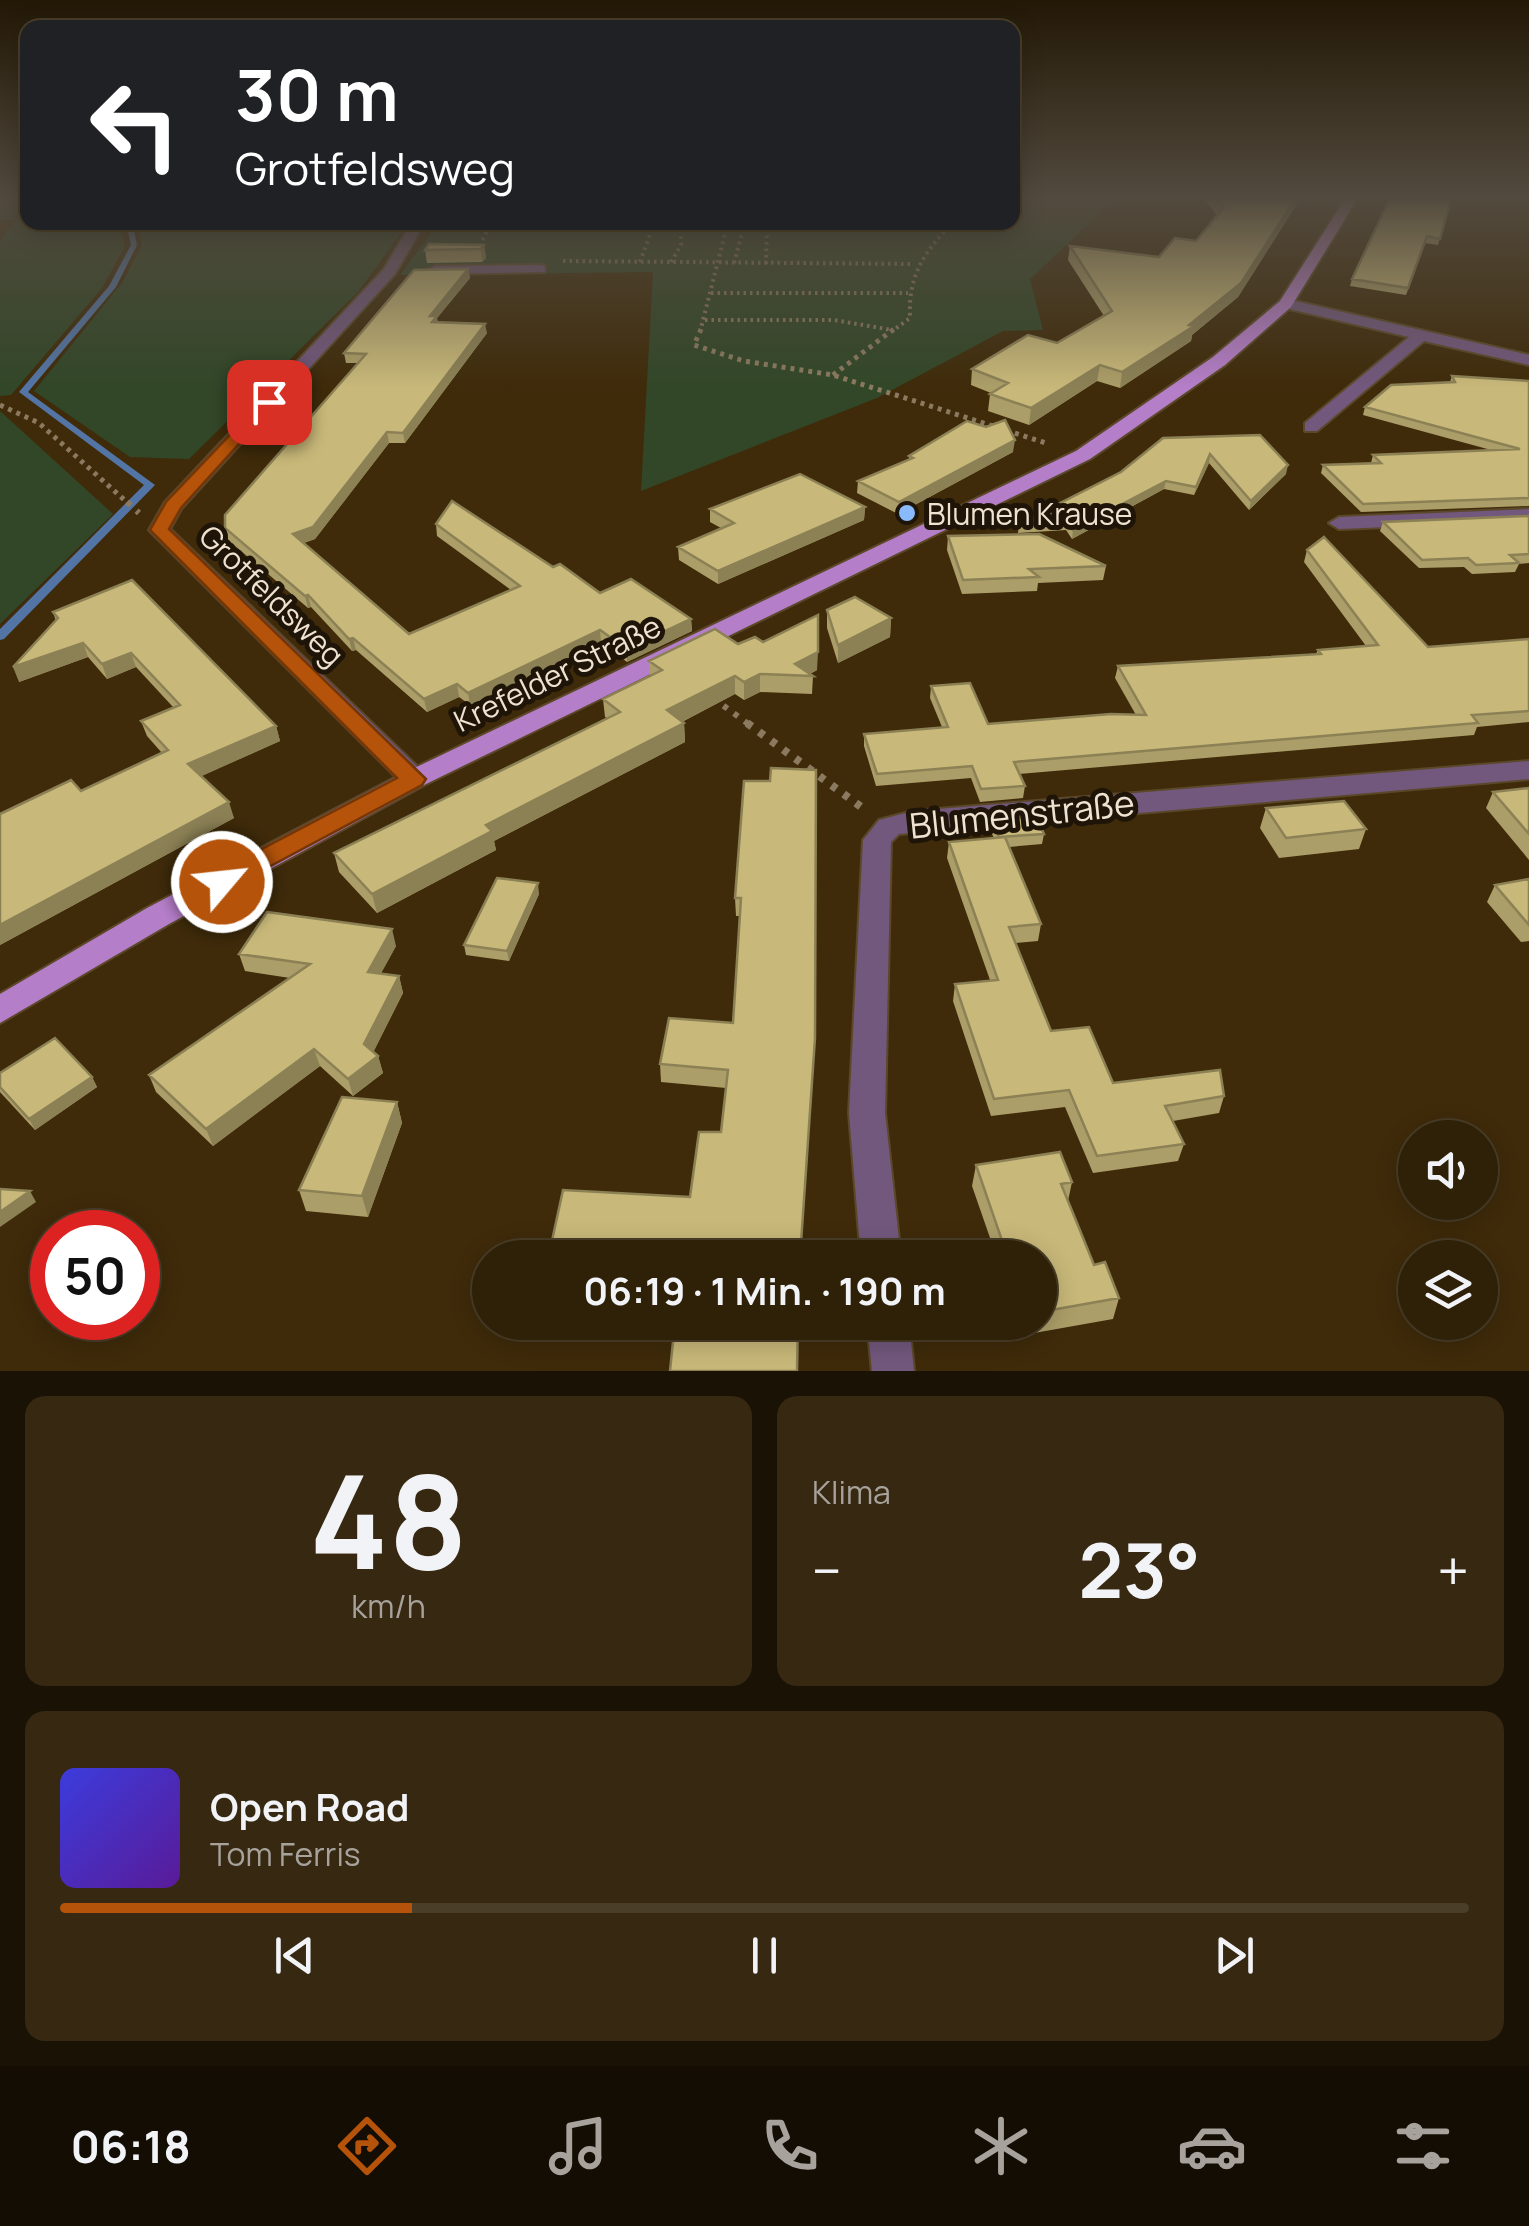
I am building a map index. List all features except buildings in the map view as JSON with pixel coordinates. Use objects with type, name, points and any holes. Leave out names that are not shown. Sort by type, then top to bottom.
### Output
[{"type":"main road","name":"Krefelder Straße","points":[[0,1010],[158,916],[414,779],[1084,454],[1219,361],[1286,304],[1313,260]]},
{"type":"street","name":"Grotfeldsweg","points":[[403,260],[399,271],[172,506],[159,530],[414,779]]},
{"type":"street","points":[[427,270],[545,265]]},
{"type":"street","points":[[1286,304],[1529,360]]},
{"type":"street","points":[[1311,428],[1421,335]]},
{"type":"street","points":[[1339,523],[1529,515]]},
{"type":"street","name":"Blumenstraße","points":[[880,1240],[866,1113],[877,840],[889,827],[913,821],[1529,770]]},
{"type":"street","points":[[890,1340],[893,1371]]},
{"type":"path","points":[[719,260],[705,320],[694,345],[744,361],[833,375],[1084,454]]},
{"type":"path","points":[[766,264],[767,260]]},
{"type":"path","points":[[833,375],[910,318],[908,293],[918,260]]},
{"type":"path","points":[[545,265],[914,264]]},
{"type":"path","points":[[711,292],[908,293]]},
{"type":"path","points":[[705,320],[834,320],[893,330]]},
{"type":"path","points":[[0,405],[39,424],[137,512]]},
{"type":"path","points":[[659,659],[889,827]]},
{"type":"green space","points":[[0,260],[117,260],[102,288],[11,395],[0,396]]},
{"type":"green space","points":[[134,260],[381,260],[359,291],[189,459],[130,457],[34,391],[122,283]]},
{"type":"green space","points":[[411,260],[1050,260],[1030,279],[1043,330],[1003,331],[877,398],[641,491],[653,272],[400,275]]},
{"type":"green space","points":[[0,411],[113,514],[0,624]]},
{"type":"waterway","points":[[0,636],[150,485],[23,392],[112,287],[126,260]]},
{"type":"place","name":"Blumen Krause","points":[[907,513]]},
{"type":"route","points":[[222,882],[414,779],[159,530],[172,506],[269,402]]}]
